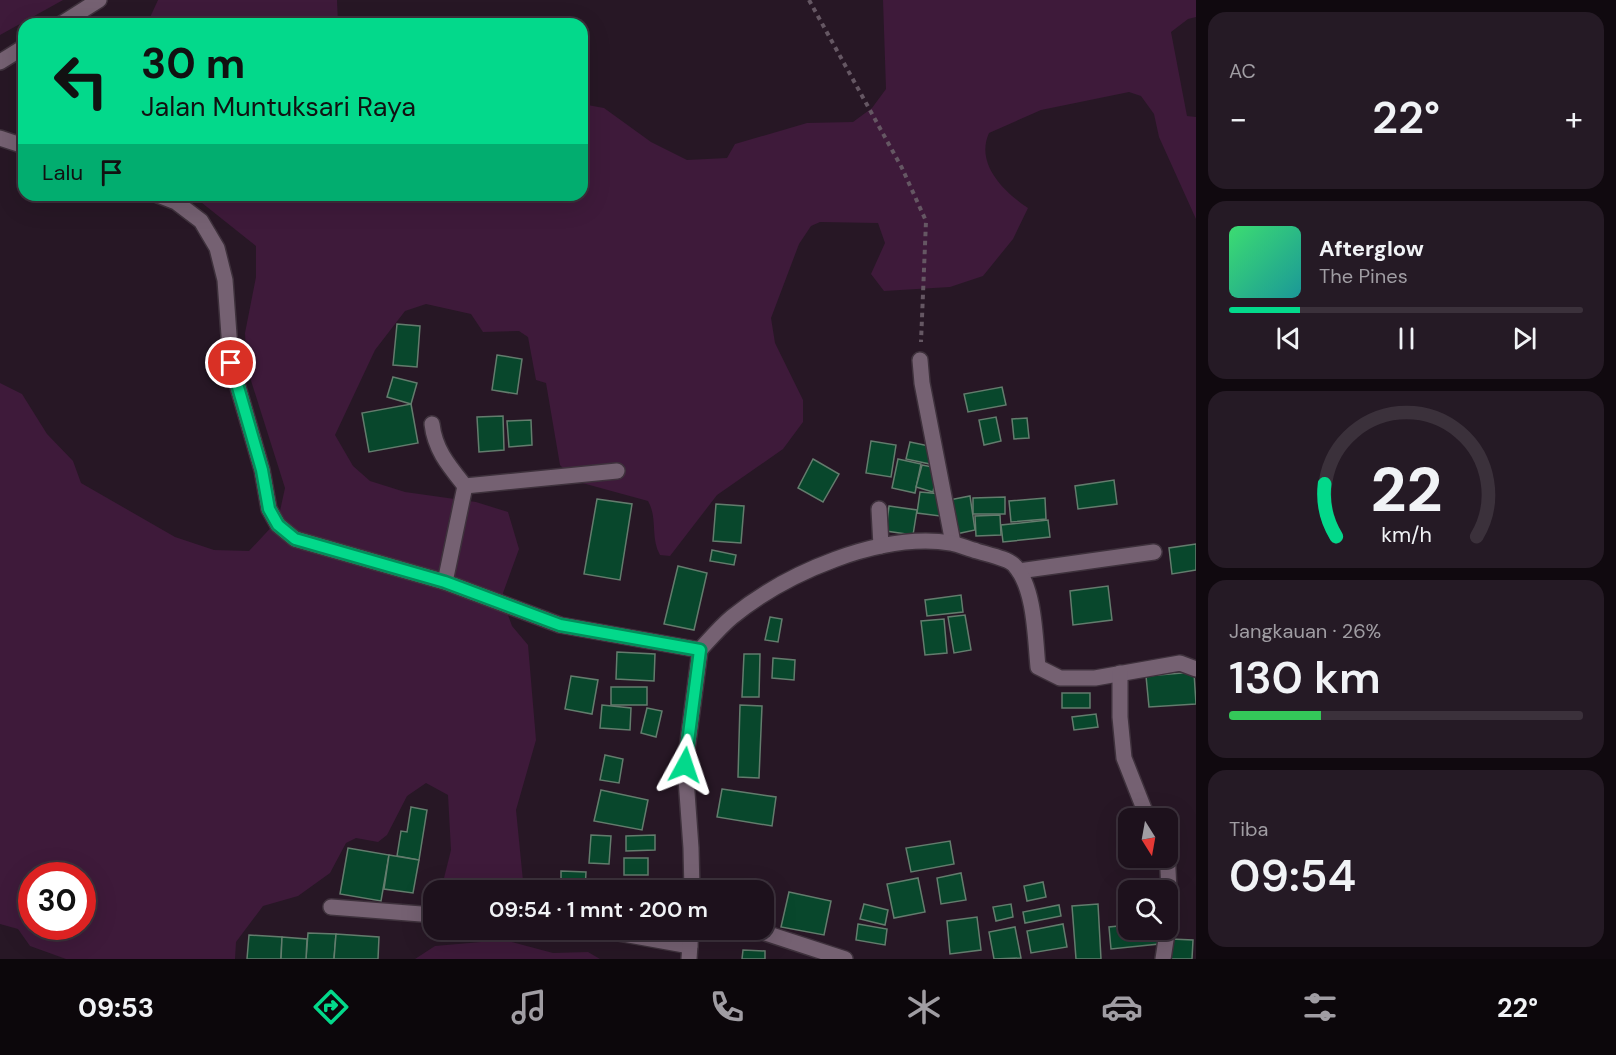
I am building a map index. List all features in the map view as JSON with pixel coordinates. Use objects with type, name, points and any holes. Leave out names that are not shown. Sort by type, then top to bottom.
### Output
[{"type":"street","points":[[70,18],[99,0]]},
{"type":"street","points":[[0,62],[18,51]]},
{"type":"street","points":[[0,138],[18,144]]},
{"type":"street","points":[[173,201],[201,221],[217,248],[225,280],[231,363],[262,470],[269,509],[278,525],[295,539],[445,582],[560,625],[700,650]]},
{"type":"street","points":[[920,360],[922,383],[953,543]]},
{"type":"street","points":[[432,424],[435,442],[441,454],[465,486],[445,582]]},
{"type":"street","points":[[465,486],[617,471]]},
{"type":"street","points":[[879,509],[881,546]]},
{"type":"street","points":[[692,880],[685,765],[700,650],[731,618],[773,589],[828,561],[904,542],[953,543],[1013,563],[1027,585],[1038,667],[1060,678],[1095,678],[1180,663],[1196,669]]},
{"type":"street","points":[[1019,572],[1154,552]]},
{"type":"street","points":[[1120,673],[1120,717],[1124,758],[1144,808]]},
{"type":"street","points":[[1163,959],[1170,914],[1168,868]]},
{"type":"street","points":[[331,907],[423,914]]},
{"type":"street","points":[[774,936],[845,959]]},
{"type":"street","points":[[643,940],[689,953]]},
{"type":"path","points":[[809,0],[902,168],[926,221],[920,360]]},
{"type":"shaded area","points":[[0,0],[63,0],[31,18],[18,18],[18,25],[0,35]]},
{"type":"shaded area","points":[[158,0],[337,0],[338,18],[150,18]]},
{"type":"shaded area","points":[[883,0],[1196,0],[1196,17],[1188,19],[1171,32],[1187,116],[1196,117],[1196,219],[1159,137],[1154,114],[1141,96],[1129,92],[1041,110],[989,133],[986,156],[994,176],[1010,194],[1028,208],[1013,239],[983,276],[950,287],[884,291],[871,274],[885,243],[878,223],[820,222],[811,226],[799,244],[771,318],[775,343],[803,400],[803,422],[783,449],[717,495],[670,556],[660,555],[657,548],[653,514],[648,501],[575,481],[560,465],[546,383],[536,380],[528,337],[519,331],[483,332],[471,314],[426,304],[405,311],[375,350],[335,435],[353,466],[370,481],[405,492],[476,502],[508,512],[519,549],[503,593],[504,604],[512,626],[528,645],[536,740],[516,810],[523,880],[444,880],[451,850],[448,795],[426,783],[407,796],[387,835],[378,842],[356,838],[346,843],[330,873],[298,896],[263,906],[236,942],[235,959],[66,959],[30,946],[26,940],[96,940],[96,862],[18,862],[18,929],[0,924],[0,383],[22,394],[47,434],[73,461],[81,483],[175,537],[214,550],[249,551],[278,520],[285,488],[247,368],[245,333],[256,277],[256,246],[200,201],[588,201],[588,105],[604,108],[651,142],[687,160],[727,158],[735,144],[807,123],[853,122],[872,108],[886,89]]},
{"type":"shaded area","points":[[504,940],[553,953],[588,952],[600,959],[415,959],[435,946]]},
{"type":"building","points":[[397,324],[420,326],[417,367],[393,365]]},
{"type":"building","points":[[497,355],[522,359],[517,394],[492,390]]},
{"type":"building","points":[[393,377],[417,383],[411,404],[387,397]]},
{"type":"building","points":[[1002,387],[1006,405],[968,412],[964,394]]},
{"type":"building","points":[[411,404],[418,443],[369,452],[362,413]]},
{"type":"building","points":[[503,416],[504,450],[479,452],[477,417]]},
{"type":"building","points":[[996,417],[1001,441],[984,445],[979,420]]},
{"type":"building","points":[[1027,418],[1029,438],[1014,439],[1012,419]]},
{"type":"building","points":[[531,420],[532,445],[509,447],[507,421]]},
{"type":"building","points":[[871,441],[896,445],[891,477],[866,473]]},
{"type":"building","points":[[910,442],[934,447],[930,464],[906,459]]},
{"type":"building","points":[[813,459],[839,474],[823,502],[798,488]]},
{"type":"building","points":[[898,459],[921,464],[915,493],[892,488]]},
{"type":"building","points":[[922,465],[938,468],[933,492],[916,487]]},
{"type":"building","points":[[1114,480],[1117,504],[1078,509],[1075,486]]},
{"type":"building","points":[[920,492],[942,494],[940,516],[917,513]]},
{"type":"building","points":[[970,496],[975,530],[956,534],[949,500]]},
{"type":"building","points":[[1005,497],[1005,514],[973,514],[973,498]]},
{"type":"building","points":[[1045,498],[1046,519],[1011,522],[1009,501]]},
{"type":"building","points":[[597,499],[632,504],[620,580],[584,574]]},
{"type":"building","points":[[716,504],[744,506],[741,543],[713,541]]},
{"type":"building","points":[[889,506],[917,510],[913,535],[886,531]]},
{"type":"building","points":[[1000,515],[1001,535],[976,536],[975,516]]},
{"type":"building","points":[[1048,520],[1050,537],[1003,542],[1001,525]]},
{"type":"building","points":[[1196,544],[1196,570],[1172,574],[1169,548]]},
{"type":"building","points":[[712,550],[736,555],[734,565],[710,561]]},
{"type":"building","points":[[678,566],[707,573],[694,630],[664,624]]},
{"type":"building","points":[[1108,586],[1112,620],[1073,625],[1070,591]]},
{"type":"building","points":[[961,595],[963,612],[927,616],[925,600]]},
{"type":"building","points":[[965,615],[971,650],[954,653],[948,617]]},
{"type":"building","points":[[770,617],[782,619],[778,642],[765,640]]},
{"type":"building","points":[[944,619],[947,653],[925,655],[921,621]]},
{"type":"building","points":[[617,652],[655,654],[654,681],[616,679]]},
{"type":"building","points":[[744,654],[760,654],[759,697],[742,697]]},
{"type":"building","points":[[773,658],[795,660],[794,680],[772,678]]},
{"type":"building","points":[[1194,672],[1196,704],[1149,707],[1146,676]]},
{"type":"building","points":[[571,676],[598,680],[592,714],[565,709]]},
{"type":"building","points":[[611,687],[647,687],[647,705],[611,705]]},
{"type":"building","points":[[1062,693],[1090,693],[1090,708],[1062,708]]},
{"type":"building","points":[[602,705],[631,708],[630,730],[600,728]]},
{"type":"building","points":[[740,705],[762,706],[759,778],[738,777]]},
{"type":"building","points":[[647,708],[662,711],[656,737],[641,733]]},
{"type":"building","points":[[1096,714],[1098,727],[1074,730],[1072,717]]},
{"type":"building","points":[[605,755],[623,759],[619,783],[600,780]]},
{"type":"building","points":[[722,789],[776,797],[772,826],[717,817]]},
{"type":"building","points":[[601,790],[648,800],[642,830],[594,821]]},
{"type":"building","points":[[411,807],[427,810],[419,860],[397,856],[401,831],[407,832]]},
{"type":"building","points":[[591,835],[611,836],[609,864],[589,863]]},
{"type":"building","points":[[655,835],[655,850],[626,851],[626,836]]},
{"type":"building","points":[[950,841],[954,864],[911,872],[906,848]]},
{"type":"building","points":[[348,848],[389,855],[381,901],[340,894]]},
{"type":"building","points":[[389,855],[419,860],[413,893],[384,889]]},
{"type":"building","points":[[624,858],[648,858],[648,875],[624,875]]},
{"type":"building","points":[[561,871],[586,872],[586,880],[561,880]]},
{"type":"building","points":[[961,873],[966,900],[941,904],[937,878]]},
{"type":"building","points":[[918,878],[925,912],[894,918],[887,884]]},
{"type":"building","points":[[1043,882],[1046,897],[1027,901],[1024,886]]},
{"type":"building","points":[[789,892],[831,901],[824,935],[781,927]]},
{"type":"building","points":[[864,904],[888,910],[885,925],[860,919]]},
{"type":"building","points":[[1011,904],[1013,917],[996,921],[993,907]]},
{"type":"building","points":[[1098,904],[1101,959],[1076,959],[1072,906]]},
{"type":"building","points":[[1059,905],[1061,916],[1025,923],[1023,912]]},
{"type":"building","points":[[977,917],[981,950],[950,954],[947,921]]},
{"type":"building","points":[[858,924],[887,929],[885,945],[856,940]]},
{"type":"building","points":[[1063,924],[1067,947],[1031,953],[1027,931]]},
{"type":"building","points":[[1118,926],[1118,940],[1159,940],[1159,944],[1111,949],[1109,927]]},
{"type":"building","points":[[1015,927],[1021,958],[994,959],[989,932]]},
{"type":"building","points":[[308,933],[336,934],[334,959],[306,959]]},
{"type":"building","points":[[336,934],[379,937],[378,959],[334,959]]},
{"type":"building","points":[[249,935],[282,937],[281,959],[247,959]]},
{"type":"building","points":[[282,937],[307,939],[306,959],[281,959]]},
{"type":"building","points":[[1171,940],[1193,940],[1192,959],[1170,959]]},
{"type":"building","points":[[743,950],[765,951],[765,959],[742,959]]},
{"type":"route","points":[[231,363],[262,470],[269,509],[278,525],[295,539],[445,582],[560,625],[700,650],[685,765]]}]
